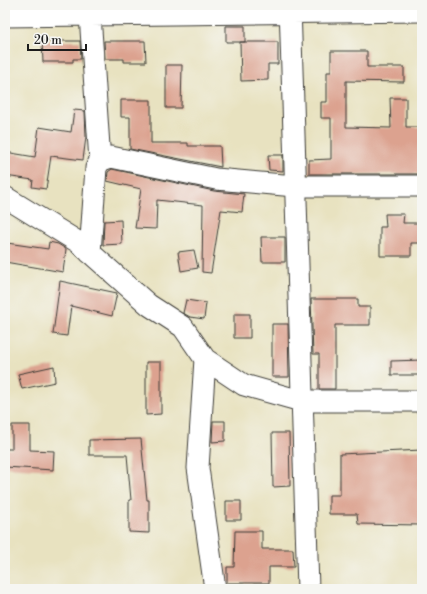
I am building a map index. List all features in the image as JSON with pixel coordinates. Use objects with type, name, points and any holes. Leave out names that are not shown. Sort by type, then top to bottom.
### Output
[{"type":"street","points":[[290,8],[308,589]]},
{"type":"street","points":[[5,16],[57,10],[90,15],[290,8],[422,11]]},
{"type":"street","points":[[90,15],[100,161],[96,168],[90,253]]},
{"type":"street","points":[[100,161],[111,157],[216,179],[295,186],[422,186]]},
{"type":"street","points":[[5,197],[78,242],[149,305],[182,328],[205,359],[244,385],[301,401],[422,401]]},
{"type":"street","points":[[205,359],[198,468],[215,589]]},
{"type":"building","points":[[226,26],[245,26],[245,42],[226,42]]},
{"type":"building","points":[[42,41],[80,41],[81,59],[73,59],[73,62],[43,62]]},
{"type":"building","points":[[104,41],[145,41],[146,62],[124,62],[124,59],[105,59]]},
{"type":"building","points":[[240,42],[278,42],[278,64],[268,64],[268,80],[241,81]]},
{"type":"building","points":[[331,51],[367,51],[367,67],[404,67],[404,82],[346,81],[346,127],[391,128],[390,98],[406,98],[406,127],[422,127],[422,174],[309,174],[309,160],[331,159],[331,118],[321,118],[321,102],[327,102],[327,72],[331,72]]},
{"type":"building","points":[[166,65],[182,65],[181,108],[166,108]]},
{"type":"building","points":[[121,100],[151,100],[151,143],[188,143],[188,146],[220,146],[221,167],[130,149],[130,117],[121,117]]},
{"type":"building","points":[[74,110],[85,111],[86,137],[83,160],[51,156],[46,189],[32,187],[33,180],[5,176],[5,152],[35,157],[39,127],[71,132]]},
{"type":"building","points":[[268,155],[283,155],[283,171],[269,170]]},
{"type":"building","points":[[112,169],[214,191],[244,194],[242,212],[221,210],[211,273],[202,272],[203,205],[157,200],[156,229],[135,228],[141,189],[107,181],[108,172]]},
{"type":"building","points":[[385,214],[404,214],[403,223],[422,223],[422,243],[411,243],[411,256],[380,256],[380,227],[386,227]]},
{"type":"building","points":[[121,220],[122,244],[103,245],[104,221]]},
{"type":"building","points":[[261,237],[285,237],[285,262],[262,262]]},
{"type":"building","points":[[49,242],[58,244],[66,249],[63,272],[5,262],[7,243],[48,249]]},
{"type":"building","points":[[194,250],[198,268],[181,271],[178,252]]},
{"type":"building","points":[[60,281],[117,293],[112,316],[71,306],[67,336],[53,334]]},
{"type":"building","points":[[311,299],[358,299],[358,307],[370,307],[370,325],[335,325],[335,389],[319,389],[319,354],[313,354]]},
{"type":"building","points":[[186,300],[206,303],[204,319],[190,317],[183,313]]},
{"type":"building","points":[[234,314],[250,314],[250,338],[234,338]]},
{"type":"building","points":[[272,324],[288,324],[289,377],[272,377]]},
{"type":"building","points":[[422,360],[422,375],[391,375],[391,361]]},
{"type":"building","points":[[146,362],[161,362],[161,414],[146,415]]},
{"type":"building","points":[[54,366],[55,382],[22,389],[18,374]]},
{"type":"building","points":[[213,421],[225,421],[225,441],[212,442]]},
{"type":"building","points":[[12,425],[30,425],[30,450],[54,451],[53,470],[5,467],[5,449],[12,449]]},
{"type":"building","points":[[272,433],[289,433],[290,486],[273,487]]},
{"type":"building","points":[[141,439],[147,500],[149,500],[149,533],[129,532],[129,500],[131,500],[127,455],[89,455],[89,440]]},
{"type":"building","points":[[422,450],[422,525],[358,524],[357,514],[329,514],[329,495],[340,495],[340,454]]},
{"type":"building","points":[[226,501],[241,501],[241,520],[226,520]]},
{"type":"building","points":[[235,531],[262,531],[262,549],[293,549],[294,567],[269,567],[269,583],[227,583],[227,567],[234,567]]}]
